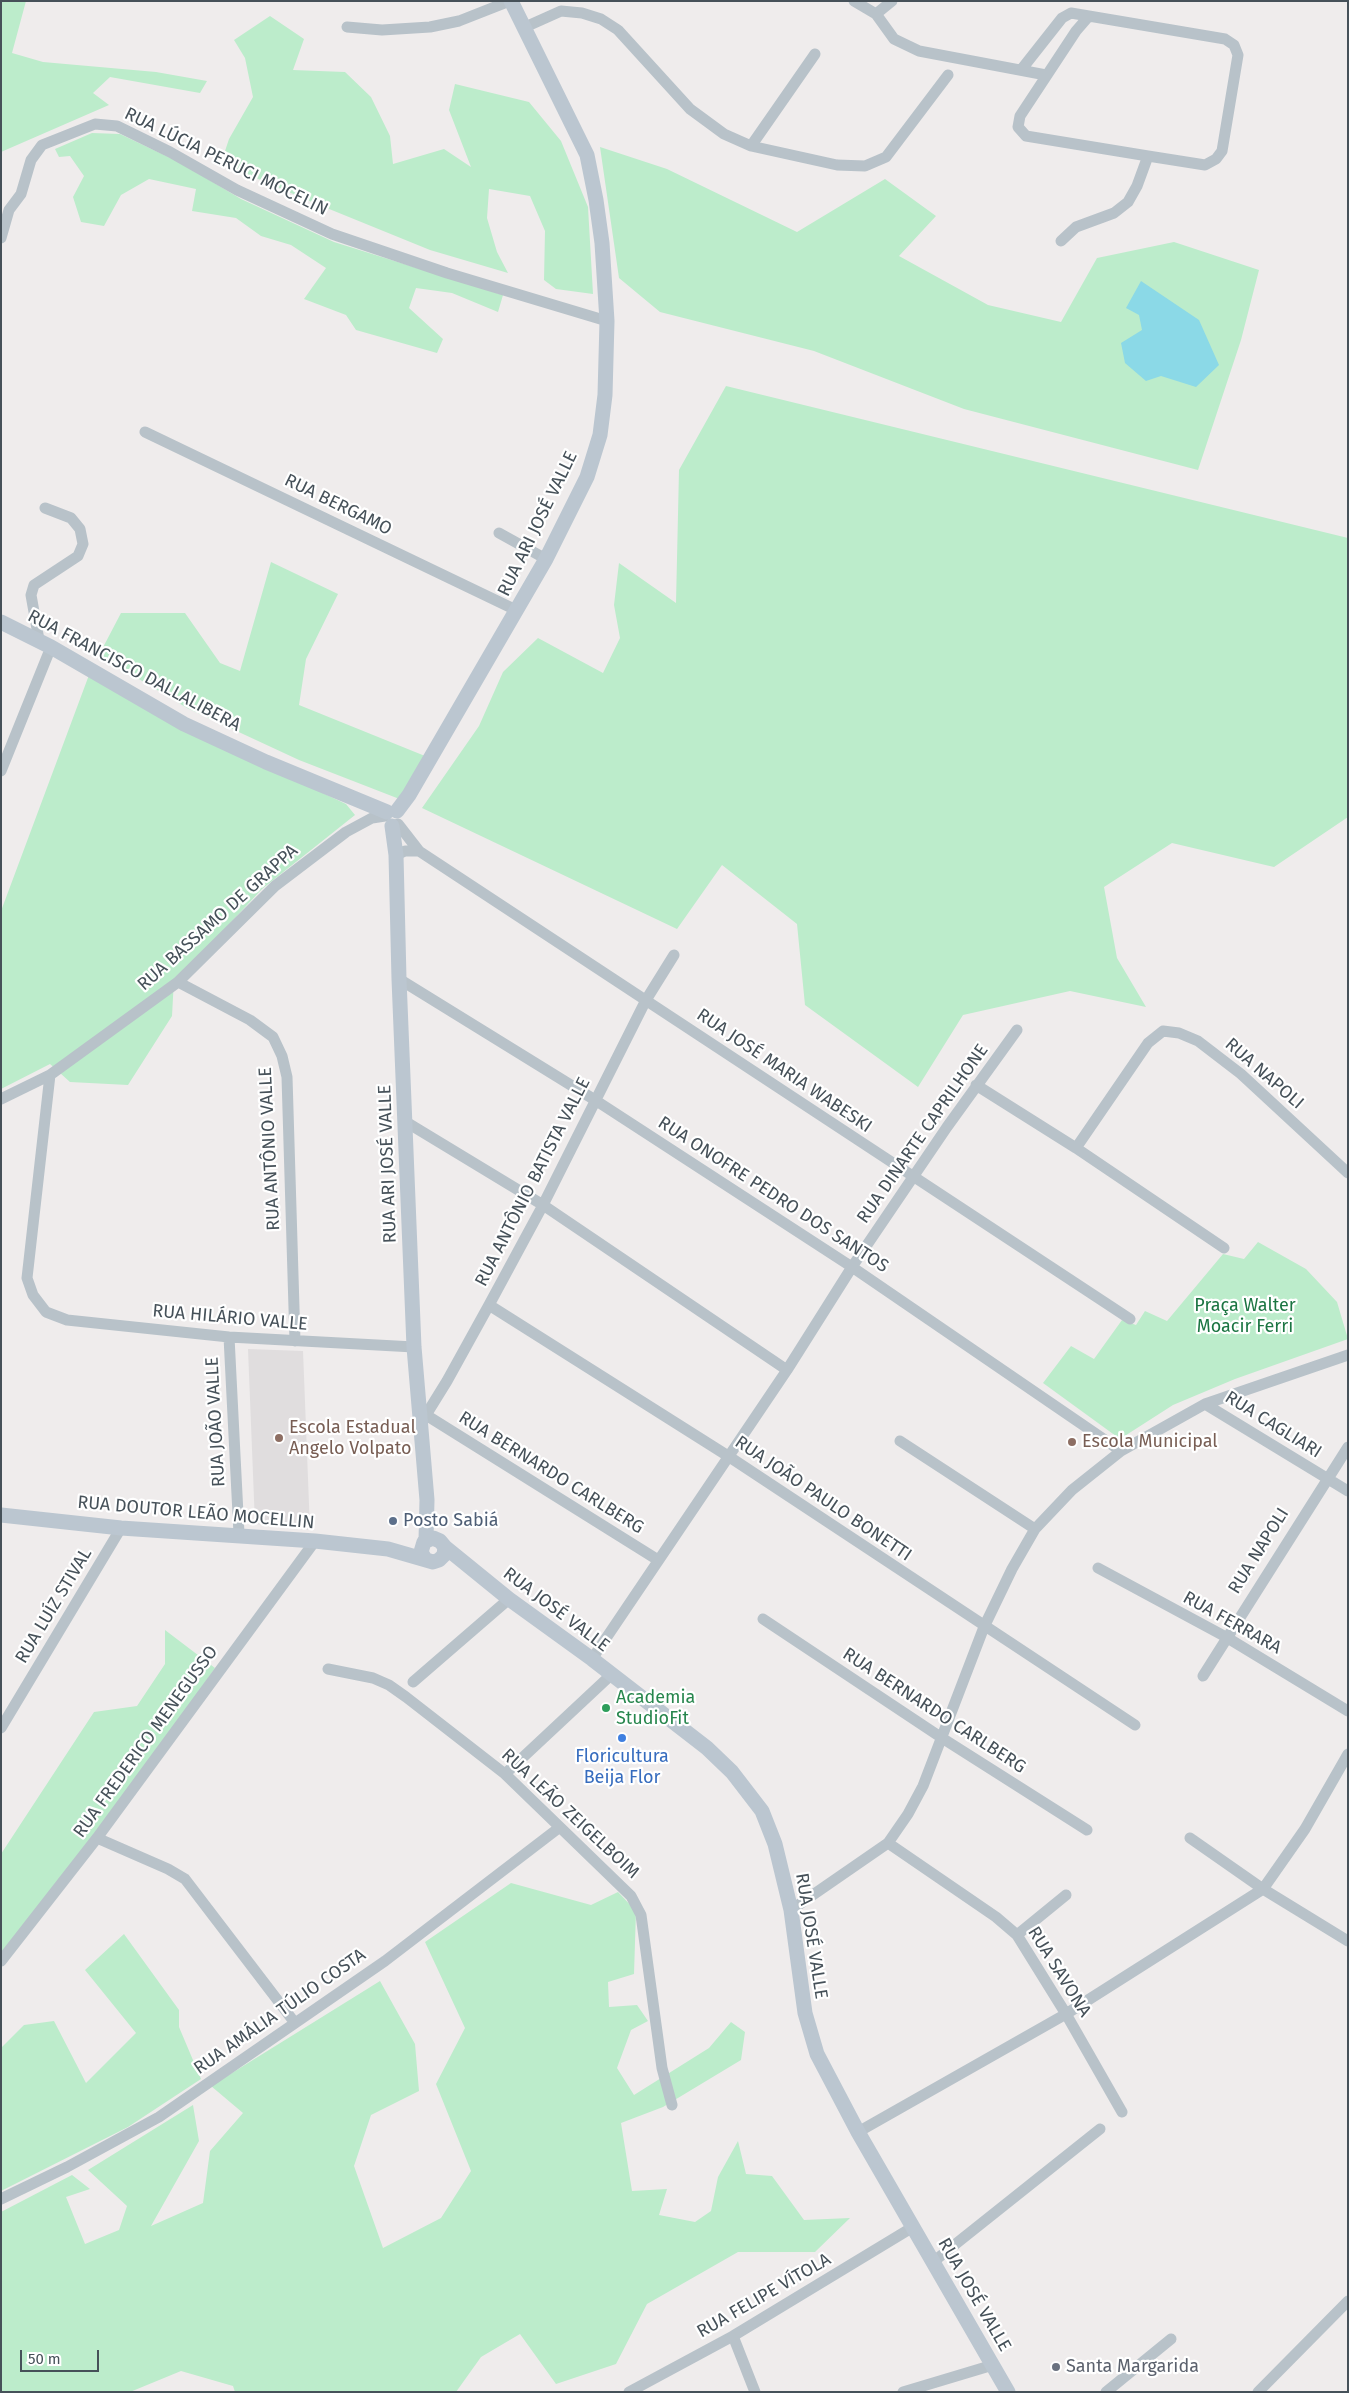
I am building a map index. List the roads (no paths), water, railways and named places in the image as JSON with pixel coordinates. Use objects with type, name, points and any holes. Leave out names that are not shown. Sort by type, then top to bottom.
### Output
[{"type":"street","points":[[348,28],[382,30],[430,27],[459,21],[510,1]]},
{"type":"street","name":"RUA ARI JOSÉ VALLE","points":[[432,1548],[427,1500],[423,1419],[414,1347],[406,1122],[398,979],[396,855],[386,816],[409,796],[546,559],[587,477],[600,435],[605,395],[607,321],[602,242],[587,155],[510,1]]},
{"type":"street","points":[[854,1],[876,14],[894,39],[919,52],[1046,75]]},
{"type":"street","points":[[876,14],[892,1]]},
{"type":"street","points":[[523,28],[560,11],[582,13],[601,19],[618,30],[690,109],[724,134],[751,146],[838,165],[865,166],[886,157],[948,75]]},
{"type":"street","points":[[1021,70],[1062,18],[1071,13],[1225,38],[1234,45],[1238,55],[1222,151],[1219,155],[1205,165],[1026,136],[1018,127],[1020,116],[1046,75],[1089,16]]},
{"type":"street","points":[[751,146],[815,54]]},
{"type":"street","name":"RUA LÚCIA PERUCI MOCELIN","points":[[1,238],[9,210],[21,194],[31,160],[42,145],[95,124],[117,126],[170,152],[236,190],[332,234],[447,273],[607,321]]},
{"type":"street","points":[[1061,241],[1076,227],[1114,213],[1128,202],[1137,186],[1148,156]]},
{"type":"street","name":"RUA BERGAMO","points":[[145,432],[516,610]]},
{"type":"street","points":[[1,771],[45,643],[30,595],[34,585],[78,556],[82,544],[80,529],[71,518],[45,508]]},
{"type":"street","points":[[499,533],[546,559]]},
{"type":"street","name":"RUA FRANCISCO DALLALIBERA","points":[[1,622],[45,643],[184,724],[386,816]]},
{"type":"street","name":"RUA JOSÉ MARIA WABESKI","points":[[386,816],[419,851],[913,1178],[1130,1319]]},
{"type":"street","name":"RUA BASSAMO DE GRAPPA","points":[[1,1099],[50,1075],[178,982],[275,886],[346,832],[386,816]]},
{"type":"street","points":[[396,855],[404,851],[419,851]]},
{"type":"street","name":"RUA ANTÔNIO BATISTA VALLE","points":[[423,1419],[447,1381],[489,1305],[543,1204],[646,1000],[674,955]]},
{"type":"street","name":"RUA ONOFRE PEDRO DOS SANTOS","points":[[398,979],[595,1100],[852,1267],[1121,1451]]},
{"type":"street","name":"RUA ANTÔNIO VALLE","points":[[178,982],[250,1020],[273,1037],[282,1056],[287,1077],[295,1341]]},
{"type":"street","name":"RUA DINARTE CAPRILHONE","points":[[592,1660],[787,1370],[852,1267],[976,1085],[1017,1030]]},
{"type":"street","name":"RUA NAPOLI","points":[[1076,1148],[1148,1043],[1163,1031],[1179,1033],[1198,1041],[1241,1074],[1348,1173]]},
{"type":"street","name":"RUA HILÁRIO VALLE","points":[[50,1075],[27,1278],[33,1295],[46,1312],[67,1320],[229,1337],[414,1347]]},
{"type":"street","points":[[976,1085],[1076,1148],[1224,1248]]},
{"type":"street","points":[[406,1122],[543,1204],[787,1370]]},
{"type":"street","name":"RUA JOÃO PAULO BONETTI","points":[[489,1305],[728,1456],[984,1627],[1135,1725]]},
{"type":"street","name":"RUA JOÃO VALLE","points":[[229,1337],[239,1534]]},
{"type":"street","points":[[791,1910],[888,1844],[908,1814],[922,1786],[984,1627],[1012,1569],[1035,1529],[1072,1490],[1121,1451],[1206,1404],[1348,1355]]},
{"type":"street","name":"RUA CAGLIARI","points":[[1206,1404],[1348,1491]]},
{"type":"street","name":"RUA BERNARDO CARLBERG","points":[[423,1419],[658,1560]]},
{"type":"street","points":[[900,1441],[1035,1529]]},
{"type":"street","name":"RUA NAPOLI","points":[[1203,1676],[1326,1478],[1348,1447]]},
{"type":"street","name":"RUA DOUTOR LEÃO MOCELLIN","points":[[1,1515],[121,1528],[239,1534],[388,1549],[432,1548]]},
{"type":"street","name":"RUA LUÍZ STIVAL","points":[[1,1728],[121,1528]]},
{"type":"street","name":"RUA FREDERICO MENEGUSSO","points":[[1,1961],[96,1838],[315,1541]]},
{"type":"street","name":"RUA JOSÉ VALLE","points":[[432,1548],[477,1573],[707,1748],[732,1772],[762,1811],[775,1844],[791,1910],[805,2012],[817,2054],[858,2132],[1008,2392]]},
{"type":"street","name":"RUA FERRARA","points":[[1098,1568],[1226,1637],[1348,1711]]},
{"type":"street","points":[[413,1682],[509,1599]]},
{"type":"street","name":"RUA BERNARDO CARLBERG","points":[[763,1619],[942,1738],[1088,1830]]},
{"type":"street","name":"RUA LEÃO ZEIGELBOIM","points":[[328,1670],[373,1678],[389,1685],[505,1774],[631,1896],[641,1915],[662,2068],[672,2105]]},
{"type":"street","points":[[505,1774],[612,1674]]},
{"type":"street","points":[[858,2132],[1066,2014],[1263,1889],[1305,1829],[1348,1754]]},
{"type":"street","name":"RUA AMÁLIA TÚLIO COSTA","points":[[1,2199],[67,2167],[159,2116],[385,1961],[560,1827]]},
{"type":"street","points":[[96,1838],[168,1869],[185,1879],[295,2023]]},
{"type":"street","points":[[1190,1838],[1263,1889],[1348,1941]]},
{"type":"street","name":"RUA SAVONA","points":[[888,1844],[996,1917],[1016,1935],[1066,2014],[1122,2112]]},
{"type":"street","points":[[1016,1935],[1066,1895]]},
{"type":"street","points":[[933,2262],[1100,2129]]},
{"type":"street","name":"RUA FELIPE VÍTOLA","points":[[630,2392],[733,2336],[913,2227]]},
{"type":"street","points":[[1258,2392],[1348,2301]]},
{"type":"street","points":[[733,2336],[755,2392]]},
{"type":"street","points":[[1106,2392],[1171,2340]]},
{"type":"street","points":[[903,2392],[993,2366]]},
{"type":"water","points":[[1141,281],[1199,320],[1219,365],[1196,387],[1161,376],[1146,381],[1125,363],[1121,343],[1142,330],[1139,315],[1126,308]]},
{"type":"place","name":"Escola Estadual Angelo Volpato","points":[[279,1438]]},
{"type":"place","name":"Escola Municipal","points":[[1072,1442]]},
{"type":"place","name":"Posto Sabiá","points":[[393,1521]]},
{"type":"place","name":"Academia StudioFit","points":[[606,1708]]},
{"type":"place","name":"Floricultura Beija Flor","points":[[622,1738]]},
{"type":"place","name":"Santa Margarida","points":[[1056,2367]]},
{"type":"park label","name":"Praça Walter Moacir Ferri","points":[[1245,1316]]}]
